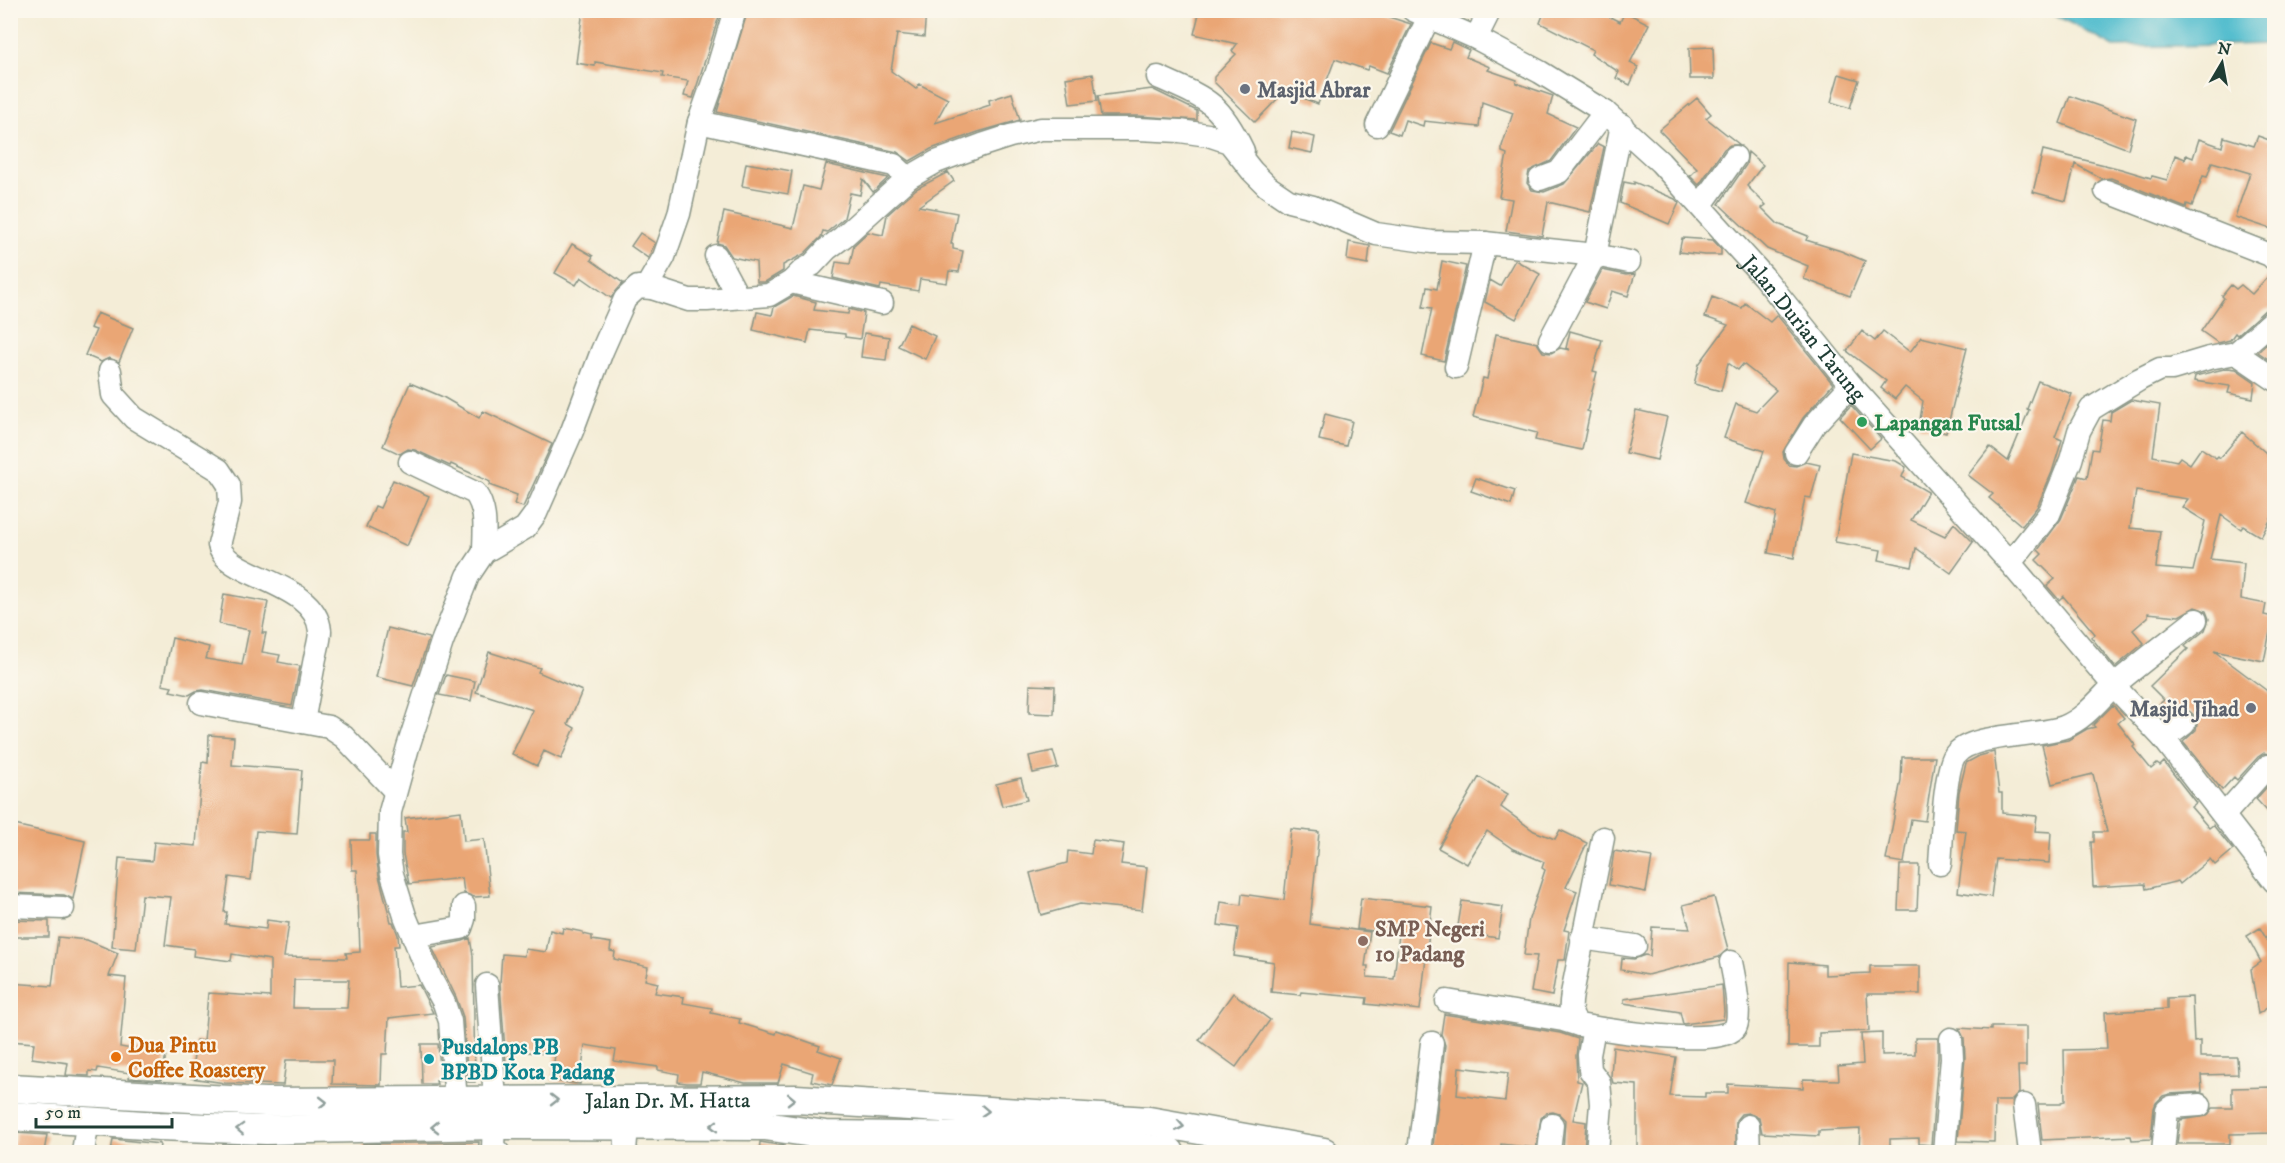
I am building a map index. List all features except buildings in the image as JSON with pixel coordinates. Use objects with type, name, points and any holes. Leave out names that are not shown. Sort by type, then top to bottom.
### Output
[{"type":"main road","name":"Jalan Dr. M. Hatta","points":[[10,1088],[88,1120],[159,1126],[266,1130],[496,1126],[796,1099],[1137,1120],[1324,1152]]},
{"type":"main road","name":"Jalan Dr. M. Hatta","points":[[10,1116],[53,1105],[456,1102],[496,1126],[626,1139],[765,1126],[826,1144],[1144,1148],[1170,1152]]},
{"type":"street","points":[[652,288],[650,281],[664,257],[679,214],[699,122],[735,10]]},
{"type":"street","points":[[1476,38],[1490,10]]},
{"type":"street","points":[[1377,125],[1421,14]]},
{"type":"street","name":"Jalan Durian Tarung","points":[[1421,14],[1476,38],[1540,72],[1614,118],[1660,162],[1763,276],[1851,385],[2164,740],[2274,881]]},
{"type":"street","points":[[1158,77],[1204,98],[1220,111],[1252,171]]},
{"type":"street","points":[[1540,179],[1559,172],[1614,118]]},
{"type":"street","points":[[1550,340],[1595,255],[1614,118]]},
{"type":"street","points":[[699,122],[894,165],[908,178]]},
{"type":"street","points":[[456,1102],[450,1022],[399,895],[389,855],[390,812],[457,600],[468,576],[484,552],[525,528],[536,513],[625,299],[638,287],[652,288],[689,300],[769,295],[791,282],[812,265],[908,178],[936,162],[982,144],[1041,129],[1138,129],[1208,135],[1228,142],[1267,186],[1289,201],[1312,207],[1376,234],[1432,242],[1485,243],[1595,255],[1629,262]]},
{"type":"street","points":[[1701,205],[1735,157]]},
{"type":"street","points":[[2106,191],[2270,255],[2274,259]]},
{"type":"street","points":[[1456,367],[1485,243]]},
{"type":"street","points":[[716,256],[738,297]]},
{"type":"street","points":[[791,282],[882,303]]},
{"type":"street","points":[[2010,563],[2049,514],[2071,460],[2079,430],[2091,410],[2160,369],[2172,369],[2236,353],[2274,320]]},
{"type":"street","points":[[2236,353],[2274,380]]},
{"type":"street","points":[[110,371],[113,395],[134,418],[219,470],[229,485],[230,502],[219,545],[225,556],[306,601],[317,614],[320,632],[303,722]]},
{"type":"street","points":[[1796,453],[1814,425],[1851,385]]},
{"type":"street","points":[[410,462],[475,493],[481,501],[484,513],[484,552]]},
{"type":"street","points":[[1940,864],[1948,778],[1953,758],[1959,750],[1974,742],[2064,727],[2085,714],[2114,686],[2196,620]]},
{"type":"street","points":[[201,703],[319,724],[337,731],[395,791]]},
{"type":"street","points":[[2164,740],[2184,724]]},
{"type":"street","points":[[2224,815],[2268,766]]},
{"type":"street","points":[[1586,1026],[1574,1021],[1570,1007],[1603,838]]},
{"type":"street","points":[[10,906],[63,908]]},
{"type":"street","points":[[414,936],[461,928],[464,906]]},
{"type":"street","points":[[1582,938],[1635,946]]},
{"type":"street","points":[[1448,1001],[1668,1038],[1707,1037],[1729,1032],[1737,1024],[1736,991],[1731,962]]},
{"type":"street","points":[[487,985],[496,1126]]},
{"type":"street","points":[[1586,1026],[1590,1070],[1599,1082],[1598,1152]]},
{"type":"street","points":[[1944,1152],[1952,1058],[1951,1039]]},
{"type":"street","points":[[1419,1152],[1432,1044]]},
{"type":"street","points":[[2024,1105],[2031,1152]]},
{"type":"street","points":[[2163,1152],[2167,1110],[2171,1107],[2200,1105]]},
{"type":"street","points":[[83,1152],[88,1120]]},
{"type":"street","points":[[1549,1152],[1552,1125]]},
{"type":"street","points":[[1748,1126],[1749,1152]]},
{"type":"water","points":[[2048,11],[2274,11],[2274,44],[2114,47]]},
{"type":"place","name":"Masjid Abrar","points":[[1245,89]]},
{"type":"place","name":"Lapangan Futsal","points":[[1862,422]]},
{"type":"place","name":"Masjid Jihad","points":[[2251,708]]},
{"type":"place","name":"SMP Negeri 10 Padang","points":[[1363,941]]},
{"type":"place","name":"Dua Pintu Coffee Roastery","points":[[116,1057]]},
{"type":"place","name":"Pusdalops PB BPBD Kota Padang","points":[[429,1059]]}]
